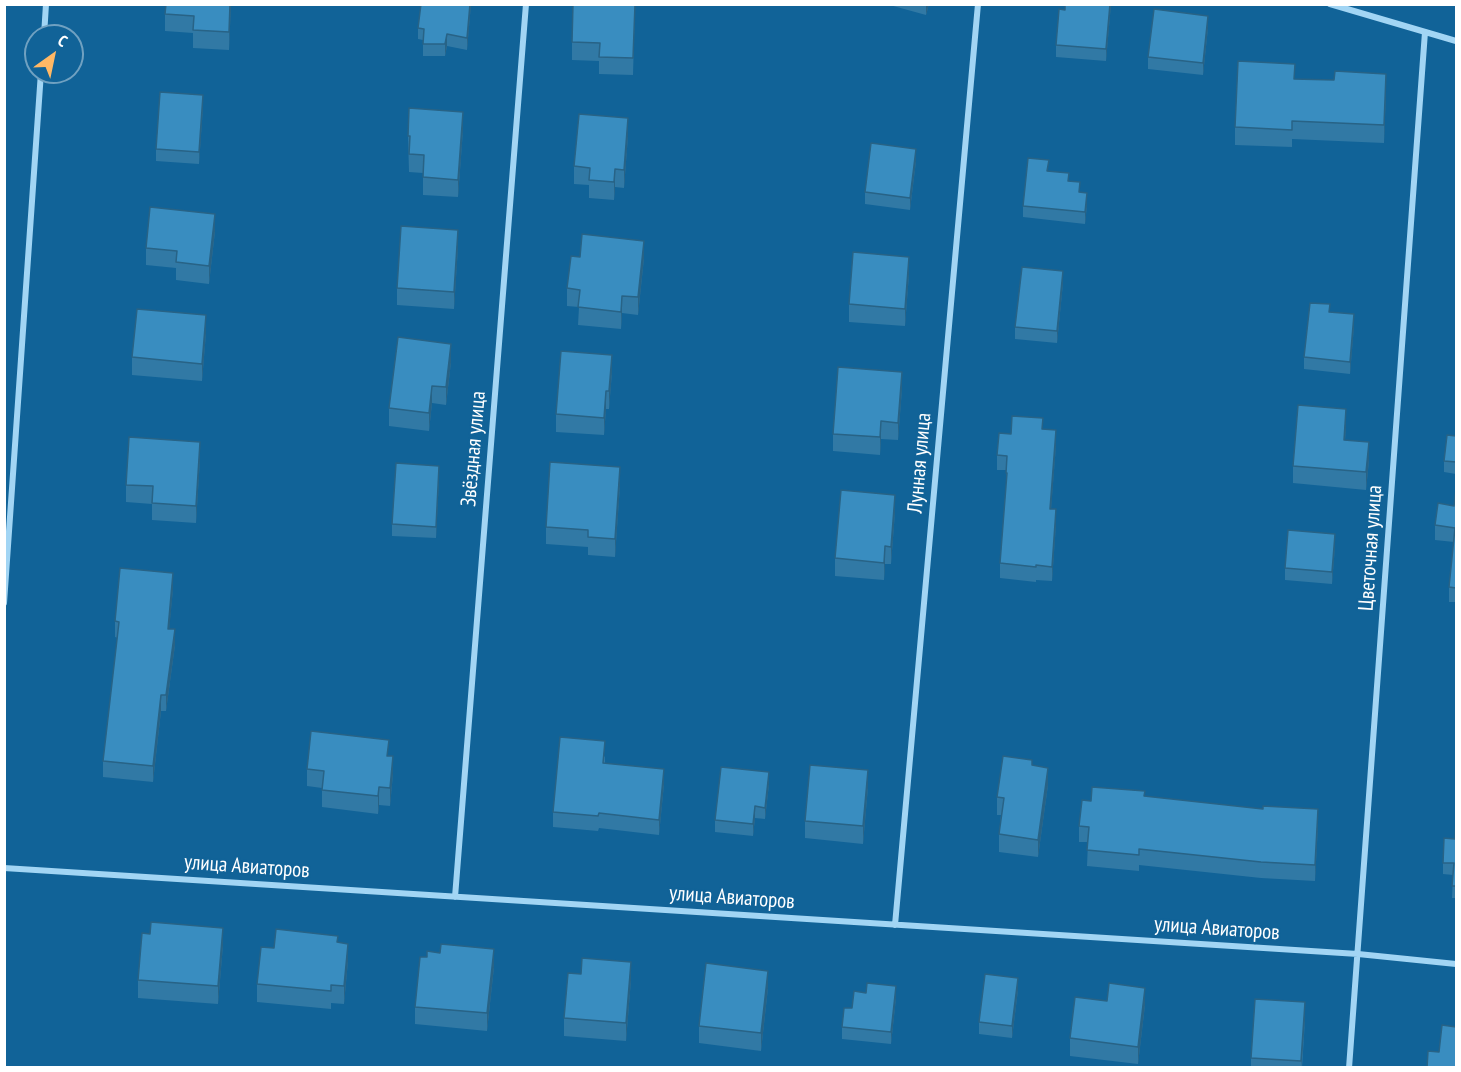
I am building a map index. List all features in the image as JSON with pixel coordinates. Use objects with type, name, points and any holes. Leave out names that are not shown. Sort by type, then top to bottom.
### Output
[{"type":"street","points":[[45,24],[46,4]]},
{"type":"street","name":"Звёздная улица","points":[[455,897],[526,4]]},
{"type":"street","name":"Лунная улица","points":[[895,925],[978,4]]},
{"type":"street","points":[[1330,4],[1456,41]]},
{"type":"street","name":"Цветочная улица","points":[[1349,1068],[1425,32]]},
{"type":"street","points":[[4,603],[40,84]]},
{"type":"street","name":"улица Авиаторов","points":[[4,868],[1358,954],[1456,964]]},
{"type":"building","points":[[166,4],[230,4],[229,32],[193,30],[194,16],[165,14]]},
{"type":"building","points":[[421,4],[470,4],[467,38],[447,34],[445,44],[423,44],[424,29],[418,28]]},
{"type":"building","points":[[573,4],[635,4],[633,58],[599,57],[600,43],[572,42]]},
{"type":"building","points":[[1065,4],[1110,4],[1106,49],[1056,45],[1059,9],[1065,10]]},
{"type":"building","points":[[1154,9],[1208,16],[1203,63],[1148,57]]},
{"type":"building","points":[[1238,61],[1295,64],[1294,79],[1334,80],[1335,71],[1386,74],[1384,125],[1292,121],[1292,130],[1235,127]]},
{"type":"building","points":[[160,92],[203,95],[199,152],[156,149]]},
{"type":"building","points":[[409,108],[463,112],[458,180],[423,177],[424,155],[409,154]]},
{"type":"building","points":[[579,114],[628,118],[624,170],[615,169],[614,182],[589,180],[590,168],[574,166]]},
{"type":"building","points":[[871,143],[916,149],[910,198],[865,192]]},
{"type":"building","points":[[1028,158],[1049,160],[1047,171],[1069,173],[1068,181],[1080,182],[1079,192],[1087,193],[1085,212],[1023,206]]},
{"type":"building","points":[[150,207],[215,214],[209,266],[176,262],[177,251],[146,248]]},
{"type":"building","points":[[401,226],[458,230],[454,292],[397,288]]},
{"type":"building","points":[[582,234],[644,241],[638,297],[622,296],[621,312],[578,307],[580,290],[567,288],[571,256],[580,257]]},
{"type":"building","points":[[853,252],[909,257],[905,309],[849,304]]},
{"type":"building","points":[[1022,267],[1063,271],[1057,331],[1015,327]]},
{"type":"building","points":[[1310,303],[1330,304],[1329,312],[1354,314],[1350,362],[1304,357]]},
{"type":"building","points":[[137,309],[206,315],[202,364],[132,357]]},
{"type":"building","points":[[398,337],[451,344],[446,387],[432,386],[429,413],[389,408]]},
{"type":"building","points":[[561,351],[612,355],[604,418],[556,414]]},
{"type":"building","points":[[838,367],[902,372],[898,423],[881,421],[880,437],[833,434]]},
{"type":"building","points":[[1298,405],[1346,409],[1344,440],[1369,442],[1366,472],[1293,466]]},
{"type":"building","points":[[1012,416],[1043,418],[1042,429],[1056,430],[1050,509],[1056,509],[1052,567],[1000,563],[1007,456],[997,455],[999,433],[1011,434]]},
{"type":"building","points":[[1447,435],[1456,436],[1456,462],[1444,461]]},
{"type":"building","points":[[129,437],[200,442],[196,506],[152,503],[153,486],[126,485]]},
{"type":"building","points":[[550,462],[620,467],[615,539],[588,537],[588,530],[546,527]]},
{"type":"building","points":[[396,463],[439,466],[436,527],[392,524]]},
{"type":"building","points":[[1456,489],[1456,588],[1449,587],[1455,528],[1435,525],[1438,503],[1454,506]]},
{"type":"building","points":[[841,490],[895,495],[891,547],[885,546],[884,563],[835,558]]},
{"type":"building","points":[[1288,530],[1335,534],[1332,572],[1285,568]]},
{"type":"building","points":[[120,568],[173,573],[168,629],[175,629],[166,695],[161,695],[153,766],[103,761],[119,622],[115,621]]},
{"type":"building","points":[[311,731],[389,740],[387,756],[393,756],[390,788],[379,787],[378,796],[322,790],[324,771],[307,769]]},
{"type":"building","points":[[560,737],[605,741],[603,763],[664,769],[659,820],[599,813],[598,816],[553,812]]},
{"type":"building","points":[[1003,756],[1032,760],[1032,765],[1048,768],[1038,840],[999,834],[1004,798],[997,797]]},
{"type":"building","points":[[810,765],[868,770],[863,826],[805,821]]},
{"type":"building","points":[[721,767],[769,772],[765,808],[755,806],[753,824],[715,820]]},
{"type":"building","points":[[1092,787],[1145,791],[1144,796],[1263,809],[1263,806],[1318,809],[1315,865],[1261,862],[1139,849],[1139,855],[1087,850],[1089,827],[1079,826],[1082,800],[1091,801]]},
{"type":"building","points":[[1456,819],[1456,886],[1452,886],[1454,863],[1443,863],[1444,838],[1455,839]]},
{"type":"building","points":[[151,922],[223,928],[218,986],[138,980],[142,933],[150,934]]},
{"type":"building","points":[[276,929],[338,936],[337,942],[348,944],[344,986],[331,985],[331,991],[257,984],[261,947],[274,948]]},
{"type":"building","points":[[441,944],[494,949],[487,1013],[415,1007],[420,957],[427,957],[427,951],[440,953]]},
{"type":"building","points":[[582,958],[631,962],[626,1023],[564,1018],[568,973],[581,974]]},
{"type":"building","points":[[706,963],[768,971],[761,1033],[699,1026]]},
{"type":"building","points":[[985,974],[1018,978],[1012,1026],[979,1022]]},
{"type":"building","points":[[867,983],[896,986],[891,1032],[842,1027],[844,1008],[852,1008],[854,991],[866,993]]},
{"type":"building","points":[[1109,983],[1145,988],[1138,1047],[1070,1038],[1075,997],[1107,1001]]},
{"type":"building","points":[[1255,999],[1305,1002],[1301,1061],[1251,1058]]},
{"type":"building","points":[[1442,1025],[1456,1027],[1456,1068],[1427,1068],[1428,1051],[1439,1052]]}]
